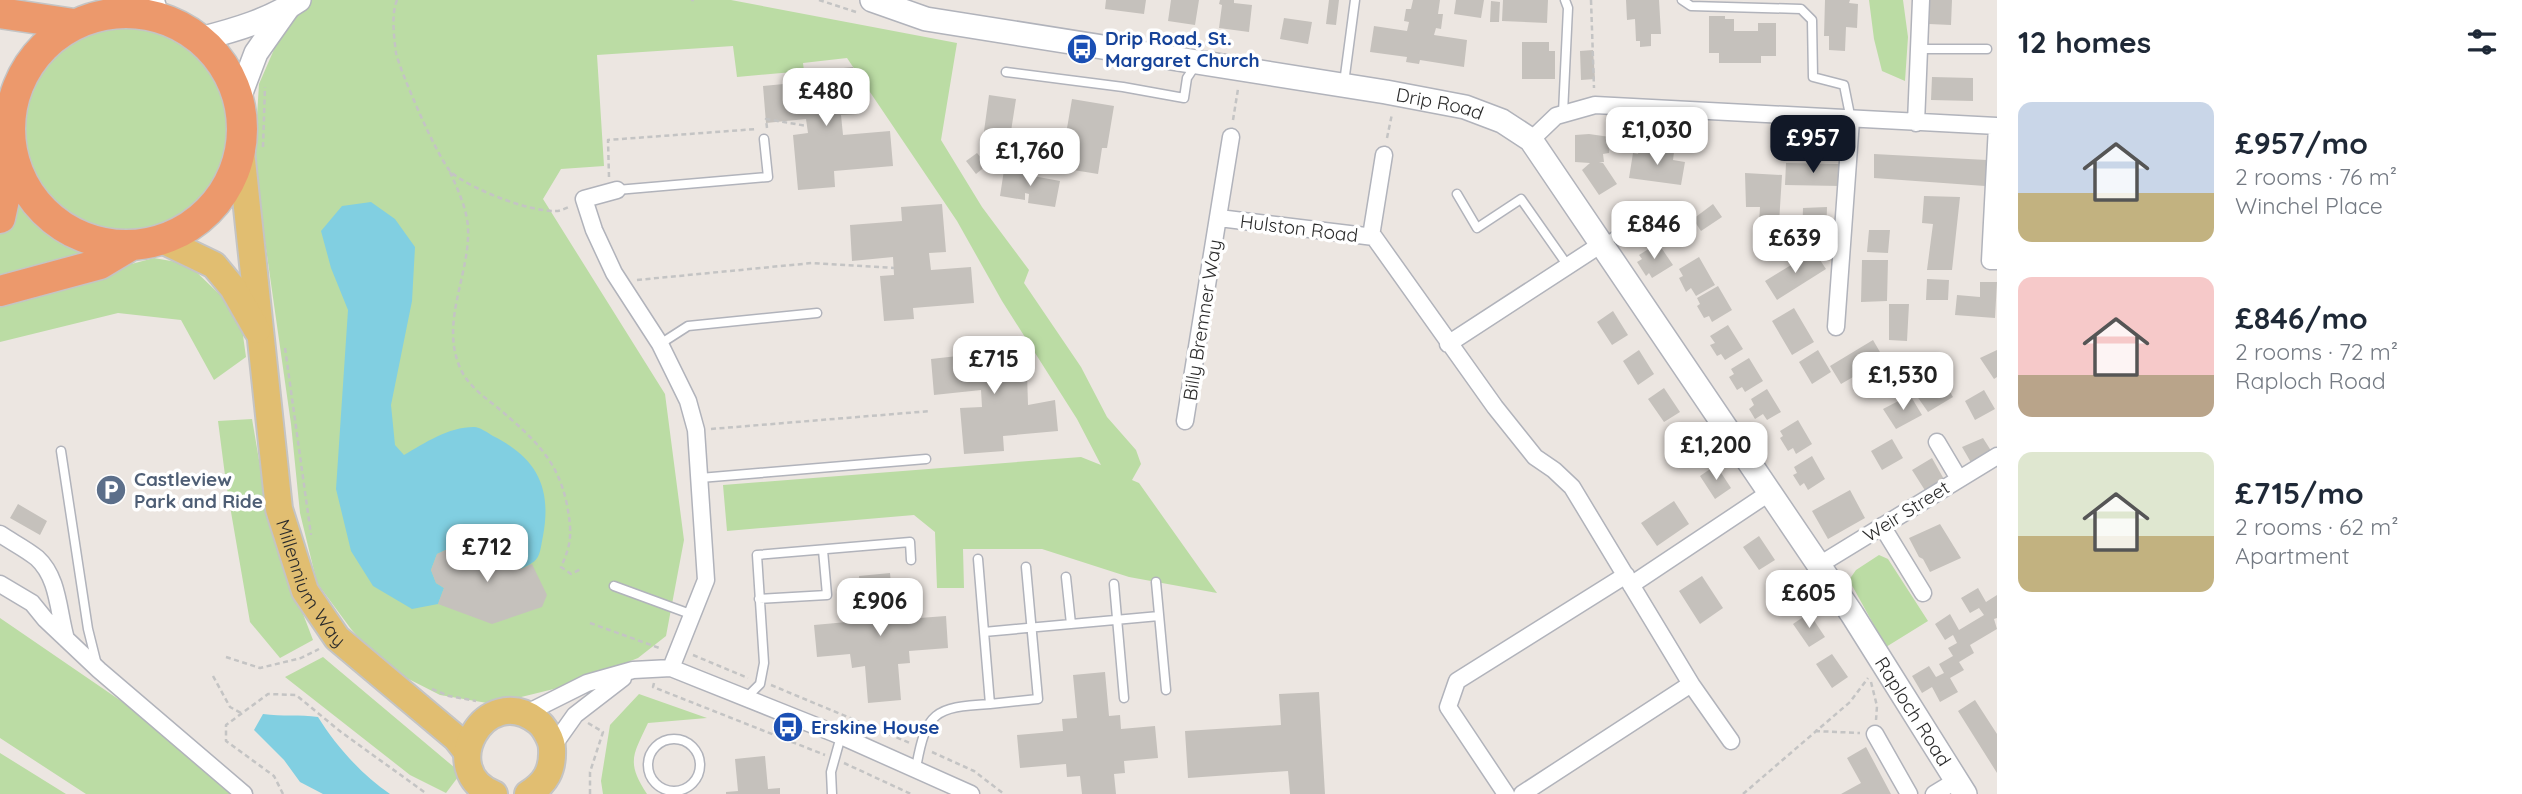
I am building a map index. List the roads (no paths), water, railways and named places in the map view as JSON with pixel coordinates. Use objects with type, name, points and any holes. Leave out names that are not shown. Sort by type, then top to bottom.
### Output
[{"type":"highway","points":[[120,6],[139,13],[158,9],[200,38],[224,65],[239,98],[252,153],[214,206],[190,227],[162,240],[130,246],[91,241],[56,223],[29,194],[13,158],[5,101],[15,91],[38,52],[55,36],[74,24],[120,6]]},
{"type":"highway","points":[[0,13],[74,24]]},
{"type":"highway","points":[[0,218],[13,158]]},
{"type":"highway","points":[[0,291],[100,264],[130,246]]},
{"type":"main road","name":"Millennium Way","points":[[252,153],[274,342],[279,509],[305,591],[337,639],[421,695],[468,720],[483,712]]},
{"type":"main road","name":"Millennium Way","points":[[162,240],[214,265],[274,342]]},
{"type":"main road","name":"Millennium Way","points":[[421,695],[467,752]]},
{"type":"main road","points":[[479,789],[468,766],[467,752],[471,735],[483,712],[525,714],[544,727],[554,770],[528,794]]},
{"type":"street","name":"Drip Road","points":[[872,0],[926,19],[1465,107],[1503,121],[1531,140]]},
{"type":"street","points":[[1916,122],[1921,0]]},
{"type":"street","points":[[200,38],[249,25],[293,4]]},
{"type":"street","points":[[239,98],[256,53],[293,4]]},
{"type":"street","points":[[1531,140],[1556,116],[1595,105],[1997,126],[1990,261],[1997,261]]},
{"type":"street","points":[[1836,327],[1851,120]]},
{"type":"street","name":"Billy Bremner Way","points":[[1185,421],[1231,137]]},
{"type":"street","name":"Raploch Road","points":[[1531,140],[1819,565],[1961,787]]},
{"type":"street","points":[[1371,236],[1384,155]]},
{"type":"street","points":[[613,190],[584,199],[594,230],[620,282],[660,344],[688,401],[696,430],[706,580],[678,651],[665,668]]},
{"type":"street","name":"Hulston Road","points":[[1219,218],[1374,237],[1448,344],[1535,457],[1572,487],[1691,684],[1731,741]]},
{"type":"street","points":[[1448,344],[1600,245]]},
{"type":"street","name":"Weir Street","points":[[1937,442],[1959,479]]},
{"type":"street","name":"Weir Street","points":[[1819,565],[1997,456]]},
{"type":"street","points":[[1506,794],[1448,707],[1457,681],[1629,580],[1769,493]]},
{"type":"street","points":[[1882,526],[1923,593]]},
{"type":"street","points":[[0,534],[37,558],[47,571],[56,592],[67,641]]},
{"type":"street","points":[[0,584],[32,603],[67,641],[99,670],[244,794]]},
{"type":"street","points":[[525,714],[587,683],[633,670],[665,668],[841,736],[971,794]]},
{"type":"street","points":[[554,770],[575,715],[633,670]]},
{"type":"street","points":[[1522,794],[1691,684]]},
{"type":"street","points":[[1875,734],[1909,794]]},
{"type":"street","points":[[1934,794],[1961,787]]},
{"type":"lane","points":[[1344,86],[1355,0]]},
{"type":"lane","points":[[1563,113],[1567,8],[1565,0]]},
{"type":"lane","points":[[1682,0],[1691,6],[1801,5],[1812,20],[1813,77],[1844,85],[1851,120]]},
{"type":"lane","points":[[1919,49],[1987,49]]},
{"type":"lane","points":[[1006,72],[1184,98],[1187,78],[1197,63]]},
{"type":"lane","points":[[613,190],[768,177],[764,139]]},
{"type":"lane","points":[[1457,194],[1477,228],[1521,199],[1568,266]]},
{"type":"lane","points":[[1600,245],[1644,215]]},
{"type":"lane","points":[[660,344],[688,326],[817,313]]},
{"type":"lane","points":[[61,451],[88,629],[99,670]]},
{"type":"lane","points":[[700,478],[926,459]]},
{"type":"lane","points":[[746,698],[760,684],[764,663],[757,555],[910,542],[911,560]]},
{"type":"lane","points":[[759,599],[827,595],[823,550]]},
{"type":"lane","points":[[978,559],[990,704]]},
{"type":"lane","points":[[916,768],[926,728],[935,715],[952,706],[1038,699],[1026,567]]},
{"type":"lane","points":[[1066,577],[1070,624]]},
{"type":"lane","points":[[1156,582],[1166,690]]},
{"type":"lane","points":[[1114,584],[1124,698]]},
{"type":"lane","points":[[614,586],[693,615]]},
{"type":"lane","points":[[984,632],[1159,616]]},
{"type":"lane","points":[[832,794],[831,772],[841,736]]},
{"type":"lane","points":[[679,739],[689,743],[695,750],[700,768],[692,783],[685,788],[669,792],[652,778],[648,770],[648,758],[662,741],[679,739]]},
{"type":"water","points":[[371,202],[395,219],[415,247],[412,301],[391,405],[395,445],[404,455],[446,433],[464,428],[479,428],[521,454],[531,465],[543,489],[545,503],[541,548],[532,563],[521,569],[518,563],[511,560],[505,548],[492,542],[479,548],[475,562],[470,562],[466,553],[452,547],[437,554],[431,570],[436,583],[444,588],[438,604],[412,609],[373,586],[351,551],[336,489],[348,310],[331,268],[321,231],[342,206]]},
{"type":"water","points":[[263,714],[318,717],[350,759],[390,794],[323,794],[300,782],[284,760],[254,730]]},
{"type":"place","name":"Drip Road, St. Margaret Church","points":[[1082,49]]},
{"type":"place","name":"Castleview Park and Ride","points":[[111,490]]},
{"type":"place","name":"Erskine House","points":[[788,727]]}]
